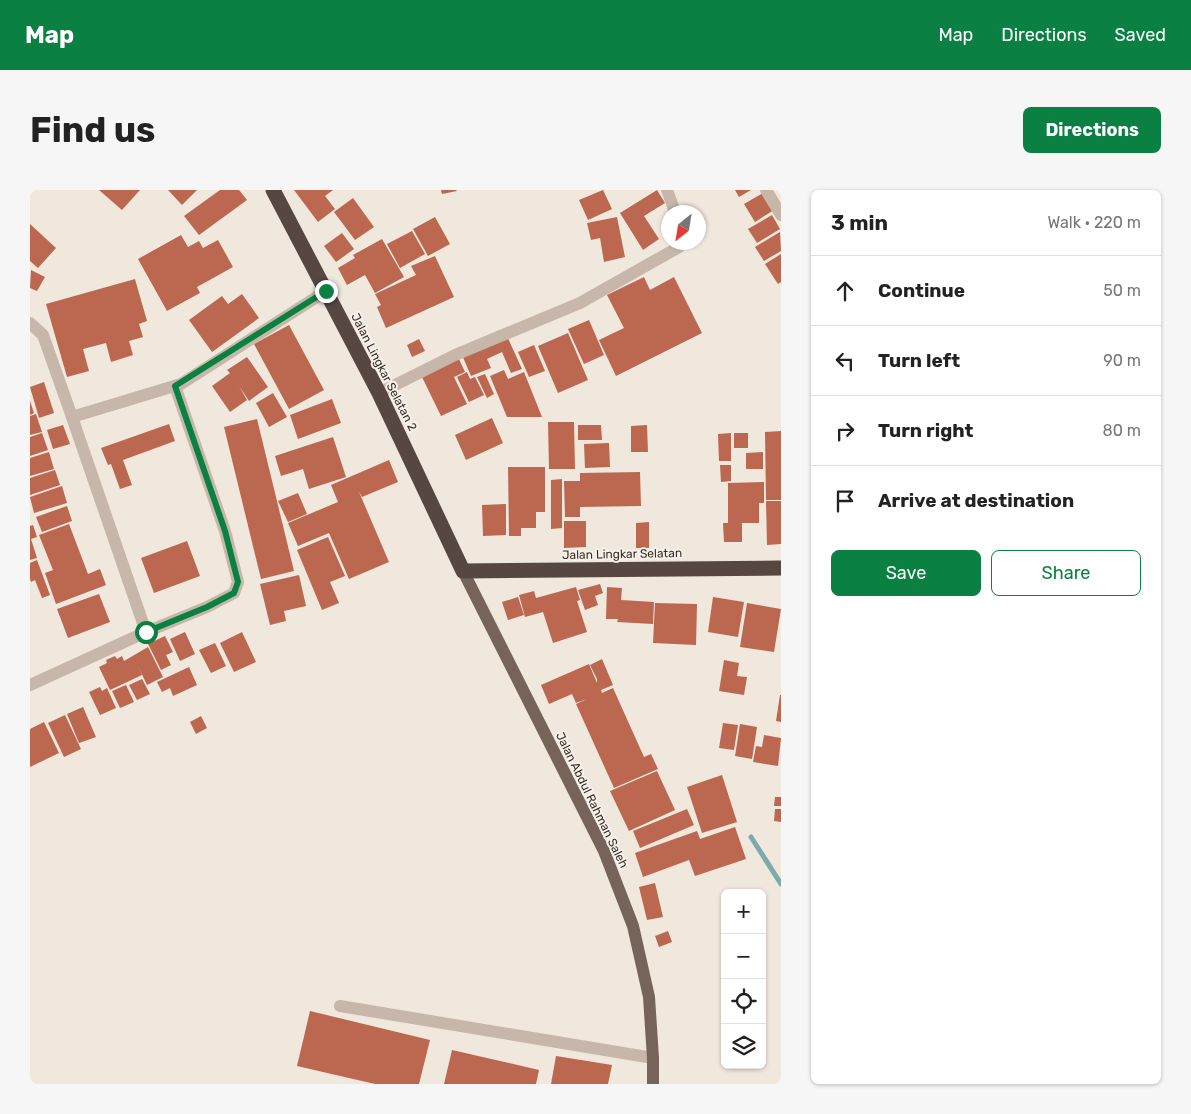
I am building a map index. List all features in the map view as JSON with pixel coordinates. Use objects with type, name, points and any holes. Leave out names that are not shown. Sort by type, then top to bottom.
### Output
[{"type":"highway","name":"Jalan Lingkar Selatan 2","points":[[273,190],[379,393],[464,571]]},
{"type":"highway","name":"Jalan Lingkar Selatan","points":[[464,571],[781,568]]},
{"type":"main road","name":"Jalan Abdul Rahman Saleh","points":[[464,571],[604,852],[633,926],[648,997],[653,1084]]},
{"type":"street","points":[[667,190],[672,205]]},
{"type":"street","points":[[766,190],[781,215]]},
{"type":"street","points":[[379,393],[456,355],[580,303],[674,250]]},
{"type":"street","points":[[72,416],[175,386],[326,291]]},
{"type":"street","points":[[30,323],[43,335],[146,632]]},
{"type":"street","points":[[31,681],[207,607],[234,593],[238,582],[225,531],[175,386]]},
{"type":"street","points":[[340,1006],[653,1058]]},
{"type":"building","points":[[99,190],[140,190],[122,210]]},
{"type":"building","points":[[168,190],[197,190],[182,205]]},
{"type":"building","points":[[220,190],[239,190],[247,200],[199,235],[184,216]]},
{"type":"building","points":[[294,190],[333,190],[325,196],[335,209],[318,222]]},
{"type":"building","points":[[441,190],[456,190],[457,191],[442,194]]},
{"type":"building","points":[[603,190],[612,209],[588,220],[579,200]]},
{"type":"building","points":[[657,190],[665,203],[644,216],[659,239],[643,250],[620,213]]},
{"type":"building","points":[[735,190],[751,190],[739,197]]},
{"type":"building","points":[[763,193],[774,210],[755,222],[744,204]]},
{"type":"building","points":[[353,198],[374,227],[355,240],[334,212]]},
{"type":"building","points":[[772,215],[780,229],[757,243],[748,229]]},
{"type":"building","points":[[435,217],[450,244],[428,256],[413,229]]},
{"type":"building","points":[[617,217],[625,257],[604,262],[600,238],[591,240],[587,223]]},
{"type":"building","points":[[30,224],[56,248],[38,268],[30,261]]},
{"type":"building","points":[[412,231],[425,254],[400,268],[387,244]]},
{"type":"building","points":[[780,232],[781,251],[764,261],[755,247]]},
{"type":"building","points":[[342,233],[354,249],[336,262],[324,246]]},
{"type":"building","points":[[181,235],[188,247],[199,241],[203,248],[218,240],[233,267],[197,287],[200,293],[167,311],[138,259]]},
{"type":"building","points":[[382,239],[404,277],[375,293],[365,275],[347,285],[338,268],[355,258],[353,255]]},
{"type":"building","points":[[781,254],[781,282],[778,284],[765,264]]},
{"type":"building","points":[[435,256],[454,297],[386,328],[377,307],[381,305],[375,294],[416,275],[411,266]]},
{"type":"building","points":[[31,270],[45,277],[37,291],[30,288]]},
{"type":"building","points":[[644,277],[650,290],[674,277],[702,333],[616,376],[599,340],[624,328],[607,295]]},
{"type":"building","points":[[135,279],[147,321],[139,324],[143,337],[129,341],[133,355],[111,362],[106,343],[83,349],[89,371],[67,377],[46,304]]},
{"type":"building","points":[[242,294],[259,318],[212,352],[189,320],[222,296],[228,304]]},
{"type":"building","points":[[589,320],[604,355],[584,364],[568,329]]},
{"type":"building","points":[[289,325],[324,390],[289,409],[254,344]]},
{"type":"building","points":[[568,333],[588,380],[558,393],[538,346]]},
{"type":"building","points":[[507,336],[522,369],[511,373],[502,352],[487,359],[491,368],[471,376],[462,355]]},
{"type":"building","points":[[419,339],[425,351],[412,357],[407,345]]},
{"type":"building","points":[[534,345],[545,371],[529,377],[518,352]]},
{"type":"building","points":[[247,357],[268,387],[249,401],[239,386],[247,400],[230,412],[212,386],[230,373],[227,370]]},
{"type":"building","points":[[458,357],[465,372],[454,377],[467,404],[441,416],[421,375]]},
{"type":"building","points":[[504,370],[508,379],[524,372],[542,417],[507,417],[490,376]]},
{"type":"building","points":[[467,372],[470,379],[475,377],[484,395],[469,402],[457,377]]},
{"type":"building","points":[[485,374],[494,394],[487,398],[477,377]]},
{"type":"building","points":[[44,382],[54,413],[39,418],[30,387]]},
{"type":"building","points":[[273,393],[287,417],[269,427],[256,403]]},
{"type":"building","points":[[332,399],[341,423],[298,439],[290,415]]},
{"type":"building","points":[[30,401],[34,413],[30,415]]},
{"type":"building","points":[[36,414],[42,432],[30,435],[30,416]]},
{"type":"building","points":[[492,418],[503,443],[466,460],[455,435]]},
{"type":"building","points":[[257,419],[294,571],[261,579],[224,427]]},
{"type":"building","points":[[548,422],[574,422],[575,469],[549,469]]},
{"type":"building","points":[[169,424],[175,441],[123,460],[132,485],[120,489],[111,464],[108,465],[101,448]]},
{"type":"building","points":[[63,425],[70,444],[53,449],[47,430]]},
{"type":"building","points":[[578,425],[601,425],[602,440],[578,440]]},
{"type":"building","points":[[647,425],[648,452],[631,452],[631,426]]},
{"type":"building","points":[[781,431],[781,500],[766,500],[765,432]]},
{"type":"building","points":[[42,433],[48,450],[30,456],[30,437]]},
{"type":"building","points":[[731,433],[731,461],[719,461],[718,434]]},
{"type":"building","points":[[734,433],[748,433],[748,448],[734,448]]},
{"type":"building","points":[[333,437],[346,477],[309,489],[303,469],[281,476],[275,456]]},
{"type":"building","points":[[609,443],[610,467],[585,468],[584,444]]},
{"type":"building","points":[[49,452],[54,469],[30,476],[30,458]]},
{"type":"building","points":[[763,452],[763,469],[746,469],[746,453]]},
{"type":"building","points":[[389,460],[398,482],[362,497],[359,492],[389,562],[349,579],[329,533],[298,546],[288,523],[338,502],[331,485]]},
{"type":"building","points":[[720,465],[731,465],[731,481],[721,482]]},
{"type":"building","points":[[508,467],[545,467],[545,512],[536,512],[536,528],[521,528],[521,536],[509,536]]},
{"type":"building","points":[[55,470],[60,485],[30,495],[30,478]]},
{"type":"building","points":[[640,472],[641,506],[580,507],[580,517],[565,517],[564,481],[580,481],[580,473]]},
{"type":"building","points":[[562,479],[562,528],[551,529],[551,480]]},
{"type":"building","points":[[764,482],[764,503],[759,503],[759,523],[742,523],[742,542],[724,542],[723,523],[728,523],[728,483]]},
{"type":"building","points":[[62,486],[67,503],[34,513],[30,497]]},
{"type":"building","points":[[298,493],[307,514],[288,522],[278,501]]},
{"type":"building","points":[[766,501],[781,501],[781,544],[767,545]]},
{"type":"building","points":[[506,504],[506,535],[483,536],[482,505]]},
{"type":"building","points":[[67,506],[72,521],[42,532],[36,517]]},
{"type":"building","points":[[564,521],[586,521],[586,547],[564,548]]},
{"type":"building","points":[[649,522],[649,548],[636,548],[636,523]]},
{"type":"building","points":[[69,524],[88,574],[100,569],[106,585],[56,604],[45,573],[53,570],[39,535]]},
{"type":"building","points":[[33,525],[37,537],[31,539],[37,558],[30,560],[30,526]]},
{"type":"building","points":[[328,537],[345,576],[330,582],[339,603],[322,610],[297,550]]},
{"type":"building","points":[[187,541],[200,576],[154,593],[141,558]]},
{"type":"building","points":[[37,560],[50,595],[42,598],[35,580],[31,582],[30,579],[30,563]]},
{"type":"building","points":[[299,575],[306,606],[284,611],[286,621],[270,625],[260,584]]},
{"type":"building","points":[[600,584],[603,593],[595,596],[598,605],[585,610],[578,590]]},
{"type":"building","points":[[576,587],[580,600],[577,601],[587,632],[553,643],[543,612],[525,617],[519,595],[534,591],[536,598]]},
{"type":"building","points":[[607,587],[622,588],[621,600],[654,602],[653,624],[617,622],[618,619],[606,619]]},
{"type":"building","points":[[99,594],[110,622],[68,638],[57,609]]},
{"type":"building","points":[[518,597],[524,615],[508,620],[502,602]]},
{"type":"building","points":[[713,597],[744,602],[738,637],[708,632]]},
{"type":"building","points":[[655,603],[697,604],[696,645],[653,643]]},
{"type":"building","points":[[747,603],[781,609],[774,652],[740,647]]},
{"type":"building","points":[[185,632],[195,654],[180,661],[170,639]]},
{"type":"building","points":[[242,632],[256,662],[234,672],[220,643]]},
{"type":"building","points":[[165,636],[173,652],[166,655],[171,665],[161,670],[148,644]]},
{"type":"building","points":[[215,643],[226,666],[211,673],[199,650]]},
{"type":"building","points":[[148,647],[163,677],[147,685],[137,664],[142,675],[110,690],[99,667],[107,663],[106,660],[115,656],[117,659],[122,656],[124,661]]},
{"type":"building","points":[[602,659],[613,685],[601,690],[602,693],[613,688],[644,757],[651,754],[658,769],[614,788],[576,704],[587,699],[576,703],[572,694],[549,704],[541,685],[589,664],[597,683],[590,665]]},
{"type":"building","points":[[724,660],[739,663],[737,676],[747,677],[744,695],[719,691]]},
{"type":"building","points":[[189,667],[197,685],[173,696],[170,688],[162,692],[157,682]]},
{"type":"building","points":[[142,679],[150,694],[137,700],[129,685]]},
{"type":"building","points":[[126,685],[134,702],[120,708],[112,691]]},
{"type":"building","points":[[100,687],[102,691],[107,688],[116,708],[100,715],[89,692]]},
{"type":"building","points":[[781,695],[781,722],[776,721]]},
{"type":"building","points":[[83,707],[96,737],[79,743],[67,714]]},
{"type":"building","points":[[65,715],[81,749],[64,757],[48,723]]},
{"type":"building","points":[[201,716],[207,728],[196,734],[190,722]]},
{"type":"building","points":[[44,722],[59,753],[30,767],[30,729]]},
{"type":"building","points":[[723,723],[738,725],[734,750],[719,748]]},
{"type":"building","points":[[740,724],[757,727],[752,759],[735,756]]},
{"type":"building","points":[[764,735],[781,738],[778,766],[753,762],[756,746],[762,747]]},
{"type":"building","points":[[657,771],[675,810],[629,831],[610,791]]},
{"type":"building","points":[[722,775],[737,822],[702,833],[687,787]]},
{"type":"building","points":[[775,797],[781,797],[781,806],[774,806]]},
{"type":"building","points":[[687,809],[694,825],[640,848],[633,831]]},
{"type":"building","points":[[775,809],[781,809],[781,822],[774,821]]},
{"type":"building","points":[[735,827],[746,859],[695,876],[689,860],[643,877],[635,853],[697,831],[700,839]]},
{"type":"building","points":[[655,883],[663,917],[647,920],[639,887]]},
{"type":"building","points":[[668,931],[672,942],[659,947],[655,936]]},
{"type":"building","points":[[310,1011],[430,1040],[419,1084],[375,1084],[297,1066]]},
{"type":"building","points":[[452,1050],[539,1070],[536,1084],[444,1084]]},
{"type":"building","points":[[556,1056],[612,1065],[608,1084],[551,1084]]},
{"type":"waterway","points":[[751,837],[781,884]]},
{"type":"route","points":[[146,632],[207,607],[234,593],[238,582],[225,531],[175,386],[181,384],[326,291]]}]
